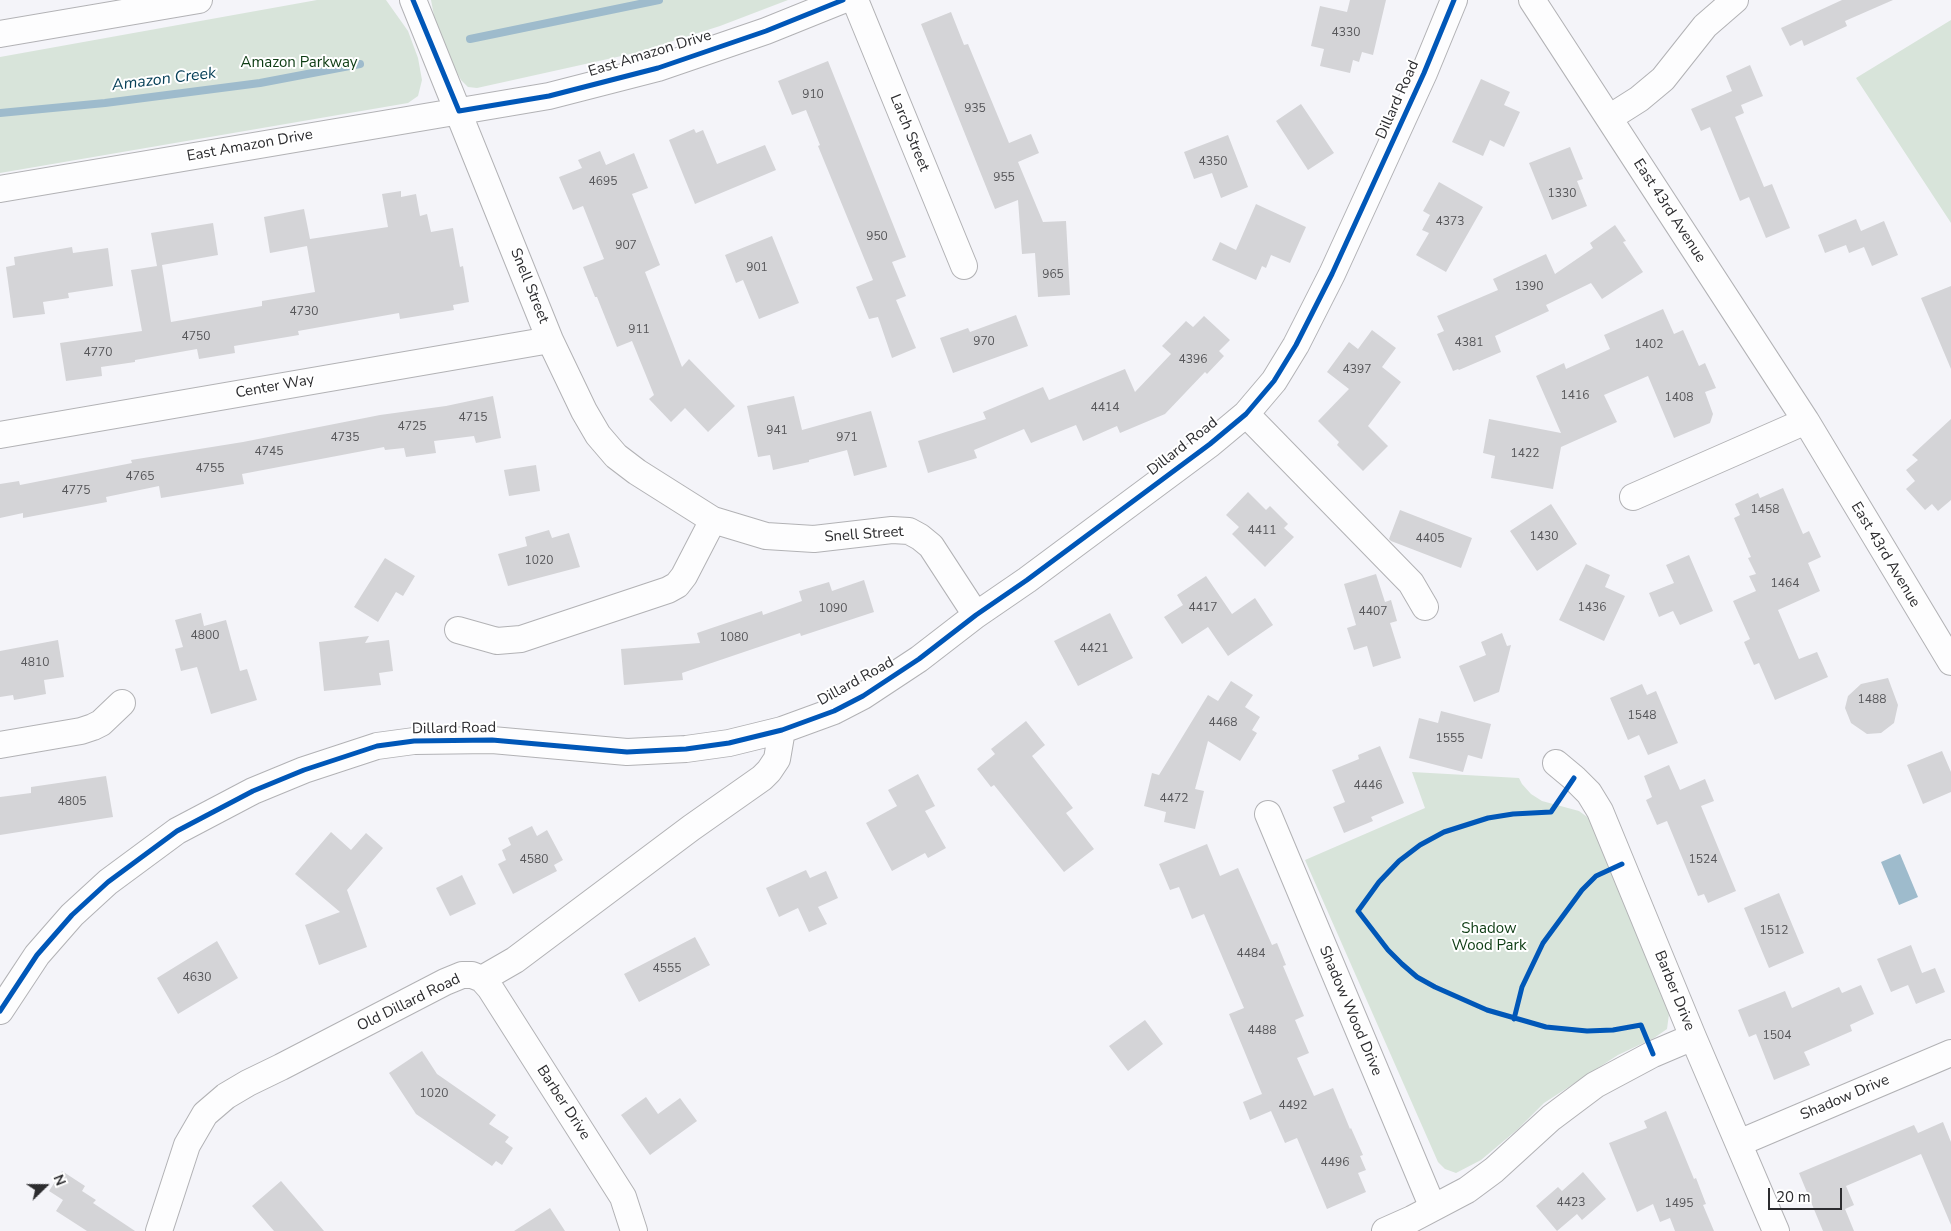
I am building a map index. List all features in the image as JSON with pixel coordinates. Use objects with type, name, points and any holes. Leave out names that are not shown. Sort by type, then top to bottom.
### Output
[{"type":"street","points":[[0,34],[199,0]]},
{"type":"street","name":"Snell Street","points":[[413,0],[550,340],[584,411],[598,435],[616,456],[636,472],[713,520],[766,536],[814,539],[892,530],[909,531],[931,546],[976,615]]},
{"type":"street","name":"East Amazon Drive","points":[[0,189],[549,96],[658,68],[766,31],[843,0]]},
{"type":"street","name":"Larch Street","points":[[855,0],[964,266]]},
{"type":"street","name":"Dillard Road","points":[[0,1011],[37,955],[72,916],[108,882],[177,831],[253,791],[304,770],[377,746],[414,741],[492,740],[627,752],[686,749],[720,744],[782,730],[834,711],[863,696],[919,659],[976,615],[1034,575],[1210,444],[1246,414],[1274,381],[1296,345],[1332,274],[1408,109],[1454,0]]},
{"type":"street","name":"East 43rd Avenue","points":[[1532,0],[1806,422],[1951,662]]},
{"type":"street","points":[[1609,118],[1639,99],[1659,83],[1705,26],[1735,0]]},
{"type":"street","name":"Center Way","points":[[0,435],[550,340]]},
{"type":"street","points":[[1246,414],[1411,584],[1425,607]]},
{"type":"street","points":[[1633,497],[1806,422]]},
{"type":"street","points":[[458,630],[497,641],[521,638],[668,590],[677,585],[684,576],[713,520]]},
{"type":"street","points":[[0,745],[81,731],[93,727],[122,703]]},
{"type":"street","name":"Old Dillard Road","points":[[158,1231],[187,1145],[205,1114],[226,1096],[444,982],[462,975],[472,975],[482,979],[515,960],[691,828],[762,778],[777,759],[782,730]]},
{"type":"street","name":"Barber Drive","points":[[1556,764],[1589,793],[1600,811],[1693,1037],[1776,1231]]},
{"type":"street","name":"Shadow Wood Drive","points":[[1268,814],[1433,1208]]},
{"type":"street","name":"Barber Drive","points":[[482,979],[490,988],[623,1197],[634,1231]]},
{"type":"street","points":[[1385,1231],[1467,1190],[1494,1170],[1551,1118],[1595,1086],[1654,1054],[1693,1037]]},
{"type":"street","name":"Shadow Drive","points":[[1739,1143],[1951,1053]]},
{"type":"green space","name":"Amazon Parkway","points":[[317,0],[386,0],[408,31],[418,58],[422,80],[418,96],[408,103],[0,173],[0,57]]},
{"type":"green space","points":[[431,0],[788,0],[720,26],[635,53],[477,88],[468,87],[461,80],[447,54],[434,16]]},
{"type":"green space","points":[[1951,20],[1951,223],[1856,78]]},
{"type":"green space","name":"Shadow Wood Park","points":[[1412,772],[1519,778],[1531,794],[1542,801],[1579,811],[1590,819],[1669,1014],[1667,1029],[1654,1038],[1618,1055],[1544,1103],[1518,1129],[1481,1160],[1456,1173],[1445,1169],[1438,1162],[1305,860],[1425,808]]},
{"type":"water","points":[[1900,854],[1918,897],[1899,905],[1881,862]]},
{"type":"building","points":[[1350,0],[1386,0],[1373,55],[1362,52],[1359,62],[1353,60],[1350,73],[1320,66],[1324,49],[1311,46],[1320,6],[1347,12]]},
{"type":"building","points":[[1842,0],[1893,0],[1845,21],[1847,26],[1804,46],[1802,40],[1790,46],[1781,28]]},
{"type":"building","points":[[951,12],[964,45],[968,44],[1009,143],[1031,134],[1039,153],[1018,162],[1043,222],[1066,221],[1070,295],[1038,297],[1035,253],[1022,254],[1018,200],[995,209],[921,24]]},
{"type":"building","points":[[828,61],[906,257],[892,262],[906,296],[896,300],[916,348],[892,358],[878,317],[869,319],[856,287],[873,280],[818,146],[820,145],[806,110],[792,115],[778,81]]},
{"type":"building","points":[[1750,65],[1763,96],[1741,105],[1744,113],[1735,117],[1764,187],[1772,184],[1790,228],[1766,238],[1749,197],[1740,201],[1710,127],[1701,131],[1691,109],[1732,91],[1726,76]]},
{"type":"building","points":[[1481,79],[1510,92],[1504,105],[1520,112],[1504,147],[1490,140],[1483,156],[1452,142]]},
{"type":"building","points":[[1301,104],[1334,153],[1308,170],[1276,121]]},
{"type":"building","points":[[694,129],[696,133],[703,130],[717,164],[765,145],[776,170],[695,204],[669,140]]},
{"type":"building","points":[[1228,135],[1248,187],[1221,198],[1212,173],[1194,179],[1184,152]]},
{"type":"building","points":[[1570,147],[1583,179],[1577,181],[1587,206],[1552,220],[1529,163]]},
{"type":"building","points":[[600,151],[606,165],[634,153],[648,188],[632,194],[660,265],[645,272],[682,367],[689,359],[735,406],[708,432],[685,408],[671,422],[649,399],[654,395],[632,341],[617,347],[583,267],[604,259],[583,206],[573,210],[559,177],[582,168],[578,160]]},
{"type":"building","points":[[1439,182],[1483,207],[1446,272],[1416,255],[1429,233],[1422,230],[1430,215],[1423,211]]},
{"type":"building","points":[[401,191],[401,197],[416,194],[420,216],[427,214],[431,232],[453,228],[460,267],[463,266],[469,302],[453,305],[454,310],[400,319],[399,313],[298,331],[299,335],[234,346],[235,353],[199,359],[197,349],[135,360],[135,362],[101,367],[102,376],[66,381],[60,343],[142,331],[131,270],[157,266],[151,233],[213,223],[218,255],[162,265],[171,322],[262,306],[262,301],[315,292],[307,246],[270,253],[264,217],[304,209],[310,239],[388,227],[382,194]]},
{"type":"building","points":[[1256,204],[1306,227],[1290,263],[1271,255],[1266,268],[1262,266],[1256,280],[1212,260],[1220,242],[1236,250]]},
{"type":"building","points":[[1856,219],[1861,231],[1884,221],[1898,255],[1872,266],[1864,247],[1849,253],[1846,245],[1825,253],[1818,235]]},
{"type":"building","points":[[1615,225],[1626,241],[1623,242],[1643,272],[1602,299],[1591,283],[1546,305],[1549,311],[1495,336],[1501,352],[1453,371],[1437,334],[1444,331],[1437,316],[1498,290],[1493,279],[1546,254],[1555,274],[1593,248],[1590,243]]},
{"type":"building","points":[[772,236],[799,303],[759,319],[743,280],[736,283],[725,255]]},
{"type":"building","points":[[72,247],[73,253],[108,248],[113,286],[68,293],[69,298],[43,302],[45,314],[13,318],[6,267],[15,265],[14,257]]},
{"type":"building","points":[[1951,286],[1951,369],[1921,298]]},
{"type":"building","points":[[1663,309],[1674,334],[1683,330],[1699,366],[1705,363],[1716,388],[1705,392],[1713,414],[1710,423],[1674,438],[1648,376],[1604,395],[1617,422],[1561,447],[1553,489],[1491,478],[1495,456],[1483,453],[1489,419],[1561,433],[1536,376],[1564,363],[1566,369],[1610,349],[1604,335]]},
{"type":"building","points":[[1016,315],[1028,346],[953,373],[940,338],[968,328],[970,332]]},
{"type":"building","points":[[1204,316],[1230,340],[1219,351],[1224,356],[1207,374],[1205,372],[1165,414],[1120,433],[1117,426],[1083,441],[1076,425],[1031,443],[1024,429],[974,450],[977,458],[928,473],[918,441],[986,419],[983,412],[1043,387],[1049,400],[1125,369],[1135,392],[1171,354],[1162,346],[1186,321],[1193,327]]},
{"type":"building","points":[[1372,330],[1396,348],[1382,367],[1401,382],[1368,426],[1388,446],[1363,471],[1337,445],[1339,442],[1318,421],[1349,389],[1327,372],[1349,342],[1358,349]]},
{"type":"building","points":[[493,396],[501,438],[476,443],[474,436],[434,441],[436,453],[406,457],[404,448],[385,450],[384,447],[242,474],[244,484],[161,498],[159,486],[106,497],[107,502],[23,518],[23,513],[0,518],[0,484],[19,481],[20,485],[132,463],[131,460],[243,442],[380,415],[446,406]]},
{"type":"building","points":[[794,396],[802,430],[871,411],[887,467],[854,476],[847,450],[809,460],[809,462],[773,470],[770,455],[758,457],[747,406]]},
{"type":"building","points":[[1951,419],[1951,500],[1938,511],[1932,504],[1925,510],[1906,489],[1915,481],[1906,470],[1918,460],[1912,455]]},
{"type":"building","points":[[536,465],[540,491],[509,496],[504,470]]},
{"type":"building","points":[[1783,488],[1803,534],[1809,531],[1821,557],[1808,563],[1820,591],[1778,610],[1799,659],[1817,652],[1828,677],[1775,700],[1759,663],[1754,665],[1744,642],[1750,639],[1733,601],[1756,591],[1749,576],[1756,574],[1748,558],[1751,557],[1734,518],[1740,515],[1735,504],[1758,493],[1760,498]]},
{"type":"building","points":[[1248,492],[1266,510],[1270,506],[1288,524],[1284,528],[1294,537],[1265,567],[1232,534],[1239,527],[1226,515]]},
{"type":"building","points":[[1551,504],[1577,544],[1537,571],[1510,531]]},
{"type":"building","points":[[1400,510],[1472,538],[1461,568],[1391,541],[1389,539]]},
{"type":"building","points":[[549,530],[552,538],[569,533],[580,567],[508,586],[498,554],[527,546],[525,537]]},
{"type":"building","points":[[1689,555],[1713,611],[1680,625],[1673,611],[1659,617],[1649,593],[1674,583],[1666,565]]},
{"type":"building","points":[[385,558],[415,576],[403,596],[396,592],[378,622],[354,607]]},
{"type":"building","points":[[1586,564],[1610,575],[1605,587],[1625,596],[1604,641],[1559,620]]},
{"type":"building","points":[[1376,574],[1385,602],[1391,600],[1397,621],[1390,623],[1401,658],[1373,667],[1367,646],[1354,650],[1347,628],[1356,625],[1344,584]]},
{"type":"building","points":[[1206,576],[1232,614],[1255,598],[1273,625],[1228,656],[1208,627],[1182,644],[1164,617],[1183,605],[1177,595]]},
{"type":"building","points":[[864,580],[874,612],[801,636],[800,633],[682,673],[683,680],[624,685],[621,649],[700,643],[697,633],[762,611],[763,615],[802,601],[799,591],[829,582],[832,591]]},
{"type":"building","points":[[201,613],[204,626],[226,620],[240,671],[247,669],[257,700],[211,714],[197,667],[181,671],[175,649],[183,647],[175,620]]},
{"type":"building","points":[[1110,613],[1133,658],[1078,686],[1054,641]]},
{"type":"building","points":[[1502,633],[1507,646],[1511,645],[1499,692],[1474,702],[1459,666],[1486,655],[1481,642]]},
{"type":"building","points":[[369,636],[365,643],[389,640],[393,671],[379,673],[381,685],[324,691],[319,642]]},
{"type":"building","points":[[58,640],[64,677],[44,680],[46,694],[14,700],[13,695],[0,697],[0,651]]},
{"type":"building","points":[[1888,678],[1898,705],[1894,723],[1881,733],[1867,734],[1851,723],[1845,708],[1848,696],[1861,684]]},
{"type":"building","points":[[1231,681],[1253,695],[1245,707],[1260,717],[1252,730],[1257,733],[1240,761],[1208,741],[1195,789],[1204,791],[1195,829],[1164,822],[1166,812],[1144,806],[1152,773],[1159,775],[1208,695],[1218,701]]},
{"type":"building","points":[[1642,684],[1647,695],[1656,691],[1678,743],[1648,755],[1639,735],[1628,740],[1610,698]]},
{"type":"building","points":[[1441,711],[1491,724],[1482,759],[1468,755],[1463,772],[1409,758],[1419,718],[1438,723]]},
{"type":"building","points":[[1026,721],[1045,745],[1032,756],[1073,808],[1066,813],[1094,849],[1064,872],[994,785],[991,787],[977,769],[995,754],[991,749]]},
{"type":"building","points":[[1380,746],[1404,803],[1371,817],[1373,821],[1344,833],[1333,807],[1345,802],[1332,770],[1359,759],[1358,755]]},
{"type":"building","points":[[1942,751],[1951,772],[1951,792],[1923,804],[1907,765]]},
{"type":"building","points":[[1669,765],[1680,790],[1705,779],[1714,801],[1701,806],[1736,891],[1708,903],[1704,894],[1698,896],[1667,821],[1657,825],[1646,800],[1652,797],[1644,776]]},
{"type":"building","points":[[918,774],[935,806],[925,811],[946,848],[928,858],[925,853],[892,871],[866,823],[897,806],[888,790]]},
{"type":"building","points":[[106,776],[113,817],[0,835],[0,797],[31,793],[31,787]]},
{"type":"building","points":[[532,826],[537,836],[547,830],[563,860],[554,865],[557,871],[513,894],[498,864],[506,860],[502,850],[511,845],[508,838]]},
{"type":"building","points":[[331,832],[351,850],[366,833],[383,848],[347,890],[367,947],[319,965],[305,925],[340,912],[295,874]]},
{"type":"building","points":[[1207,844],[1220,876],[1238,868],[1272,945],[1277,943],[1286,965],[1283,966],[1304,1016],[1295,1020],[1309,1053],[1297,1058],[1314,1096],[1333,1088],[1363,1155],[1360,1156],[1366,1170],[1358,1173],[1366,1192],[1327,1209],[1297,1138],[1285,1143],[1271,1111],[1250,1120],[1243,1102],[1262,1094],[1229,1014],[1244,1008],[1204,914],[1192,919],[1179,887],[1170,890],[1159,864]]},
{"type":"building","points":[[806,870],[810,878],[826,871],[838,898],[818,907],[827,924],[809,932],[798,908],[779,917],[766,888]]},
{"type":"building","points":[[462,875],[476,904],[450,916],[436,888]]},
{"type":"building","points":[[1779,893],[1804,953],[1769,968],[1744,908]]},
{"type":"building","points":[[695,937],[710,965],[639,1002],[624,974]]},
{"type":"building","points":[[217,941],[238,978],[178,1014],[157,978]]},
{"type":"building","points":[[1911,945],[1922,973],[1935,968],[1945,992],[1916,1004],[1908,985],[1891,992],[1877,959]]},
{"type":"building","points":[[1861,985],[1874,1014],[1850,1025],[1852,1031],[1804,1052],[1810,1065],[1774,1080],[1756,1034],[1749,1037],[1738,1010],[1785,991],[1792,1008],[1839,987],[1842,993]]},
{"type":"building","points":[[1145,1020],[1163,1044],[1128,1071],[1109,1046]]},
{"type":"building","points":[[422,1051],[437,1074],[496,1115],[489,1124],[509,1137],[505,1142],[513,1148],[502,1165],[496,1161],[492,1166],[416,1114],[389,1073]]},
{"type":"building","points":[[646,1097],[658,1114],[680,1098],[697,1121],[650,1155],[621,1115]]},
{"type":"building","points":[[1666,1111],[1694,1179],[1696,1178],[1706,1204],[1703,1205],[1714,1231],[1675,1231],[1670,1218],[1660,1222],[1653,1204],[1637,1212],[1609,1143],[1647,1128],[1644,1121]]},
{"type":"building","points":[[1943,1122],[1951,1142],[1951,1225],[1921,1154],[1846,1186],[1854,1205],[1845,1209],[1854,1231],[1823,1231],[1799,1173],[1914,1125],[1918,1133]]},
{"type":"building","points":[[62,1171],[85,1186],[82,1191],[96,1200],[93,1203],[135,1231],[87,1231],[56,1211],[63,1200],[49,1191]]},
{"type":"building","points":[[1583,1172],[1606,1199],[1582,1220],[1577,1214],[1557,1231],[1536,1206],[1558,1187],[1562,1191]]},
{"type":"building","points":[[281,1181],[324,1231],[274,1231],[252,1206]]},
{"type":"building","points":[[550,1208],[565,1231],[514,1231]]},
{"type":"waterway","name":"Amazon Creek","points":[[470,39],[659,0]]},
{"type":"waterway","name":"Amazon Creek","points":[[0,113],[105,103],[260,83],[360,64]]},
{"type":"cycle path","points":[[413,0],[459,111],[549,96],[658,68],[766,31],[843,0]]},
{"type":"cycle path","points":[[0,1011],[37,955],[72,915],[108,882],[177,831],[253,791],[304,770],[377,746],[414,741],[492,740],[627,752],[686,749],[729,743],[782,730],[834,711],[863,696],[919,659],[976,615],[1027,580],[1210,444],[1246,414],[1274,381],[1296,345],[1332,274],[1424,73],[1454,0]]},
{"type":"cycle path","points":[[1574,778],[1551,812],[1513,814],[1488,818],[1444,832],[1420,845],[1399,861],[1379,882],[1358,911],[1388,950],[1402,964],[1417,977],[1435,987],[1487,1010],[1546,1027],[1587,1031],[1613,1030],[1641,1025],[1653,1054]]},
{"type":"cycle path","points":[[1514,1019],[1522,987],[1543,943],[1582,890],[1596,876],[1622,864]]}]
